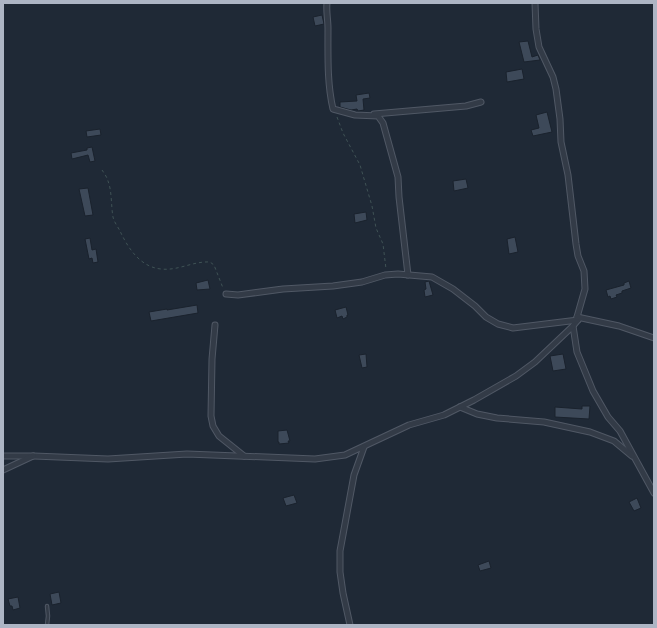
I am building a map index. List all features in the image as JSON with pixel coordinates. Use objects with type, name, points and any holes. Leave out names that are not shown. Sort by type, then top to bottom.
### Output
[{"type":"street","points":[[327,3],[329,92],[333,110],[355,115],[369,115],[466,106],[481,102]]},
{"type":"street","points":[[3,456],[108,459],[171,454],[321,459],[345,455],[409,425],[444,415],[516,376],[535,362],[573,326],[578,318],[585,289],[584,271],[578,256],[568,175],[561,142],[556,89],[553,77],[539,47],[536,29],[535,3]]},
{"type":"street","points":[[369,115],[378,116],[383,123],[398,177],[408,275]]},
{"type":"street","points":[[226,294],[238,295],[283,289],[333,286],[362,282],[388,275],[432,277],[466,298],[486,317],[498,324],[513,328],[578,318],[619,326],[654,338]]},
{"type":"street","points":[[215,325],[212,359],[211,416],[213,426],[219,436],[245,457]]},
{"type":"street","points":[[573,326],[577,352],[593,391],[608,417],[620,432],[654,493]]},
{"type":"street","points":[[460,407],[477,414],[497,418],[544,422],[590,432],[614,441],[634,457]]},
{"type":"street","points":[[350,625],[340,572],[340,551],[354,475],[364,447]]},
{"type":"street","points":[[3,470],[34,456]]},
{"type":"lane","points":[[47,606],[47,625]]},
{"type":"path","points":[[333,110],[360,166],[372,206],[376,228],[383,244],[388,275]]},
{"type":"path","points":[[102,170],[108,180],[113,219],[131,251],[150,267],[160,269],[169,269],[194,263],[210,262],[214,265],[226,294]]},
{"type":"building","points":[[322,15],[324,24],[315,26],[313,17]]},
{"type":"building","points":[[528,41],[532,57],[538,55],[540,60],[524,62],[519,42]]},
{"type":"building","points":[[522,69],[524,79],[507,82],[506,72]]},
{"type":"building","points":[[369,93],[370,98],[363,99],[364,110],[358,111],[357,109],[351,110],[340,107],[340,102],[357,101],[356,95]]},
{"type":"building","points":[[547,112],[552,132],[533,136],[531,130],[539,128],[536,115]]},
{"type":"building","points":[[100,129],[101,135],[87,137],[86,131]]},
{"type":"building","points":[[92,147],[95,161],[90,162],[88,155],[72,159],[71,153],[87,150],[87,148]]},
{"type":"building","points":[[466,179],[468,188],[454,191],[453,181]]},
{"type":"building","points":[[88,188],[93,215],[85,216],[79,189]]},
{"type":"building","points":[[366,212],[367,220],[355,223],[354,214]]},
{"type":"building","points":[[515,237],[518,252],[509,254],[507,239]]},
{"type":"building","points":[[90,238],[92,250],[96,249],[98,262],[93,263],[92,258],[89,259],[85,239]]},
{"type":"building","points":[[208,280],[210,289],[197,290],[196,283]]},
{"type":"building","points":[[429,281],[433,295],[425,297],[425,282]]},
{"type":"building","points":[[629,281],[631,288],[622,291],[622,293],[616,295],[617,297],[611,299],[610,296],[608,297],[606,290],[624,285],[624,283]]},
{"type":"building","points":[[197,305],[198,313],[151,321],[149,312]]},
{"type":"building","points":[[346,307],[347,317],[343,319],[342,316],[337,318],[335,310]]},
{"type":"building","points":[[366,354],[367,367],[362,368],[359,355]]},
{"type":"building","points":[[563,354],[566,369],[553,371],[550,356]]},
{"type":"building","points":[[582,406],[590,406],[589,419],[555,417],[555,407],[582,409]]},
{"type":"building","points":[[287,430],[290,441],[288,441],[289,443],[279,444],[278,431]]},
{"type":"building","points":[[294,495],[297,503],[286,506],[283,498]]},
{"type":"building","points":[[637,498],[641,508],[634,511],[629,502]]},
{"type":"building","points":[[489,561],[491,568],[480,571],[478,565]]},
{"type":"building","points":[[59,592],[61,603],[52,605],[50,594]]},
{"type":"building","points":[[18,597],[20,608],[13,610],[8,599]]}]
